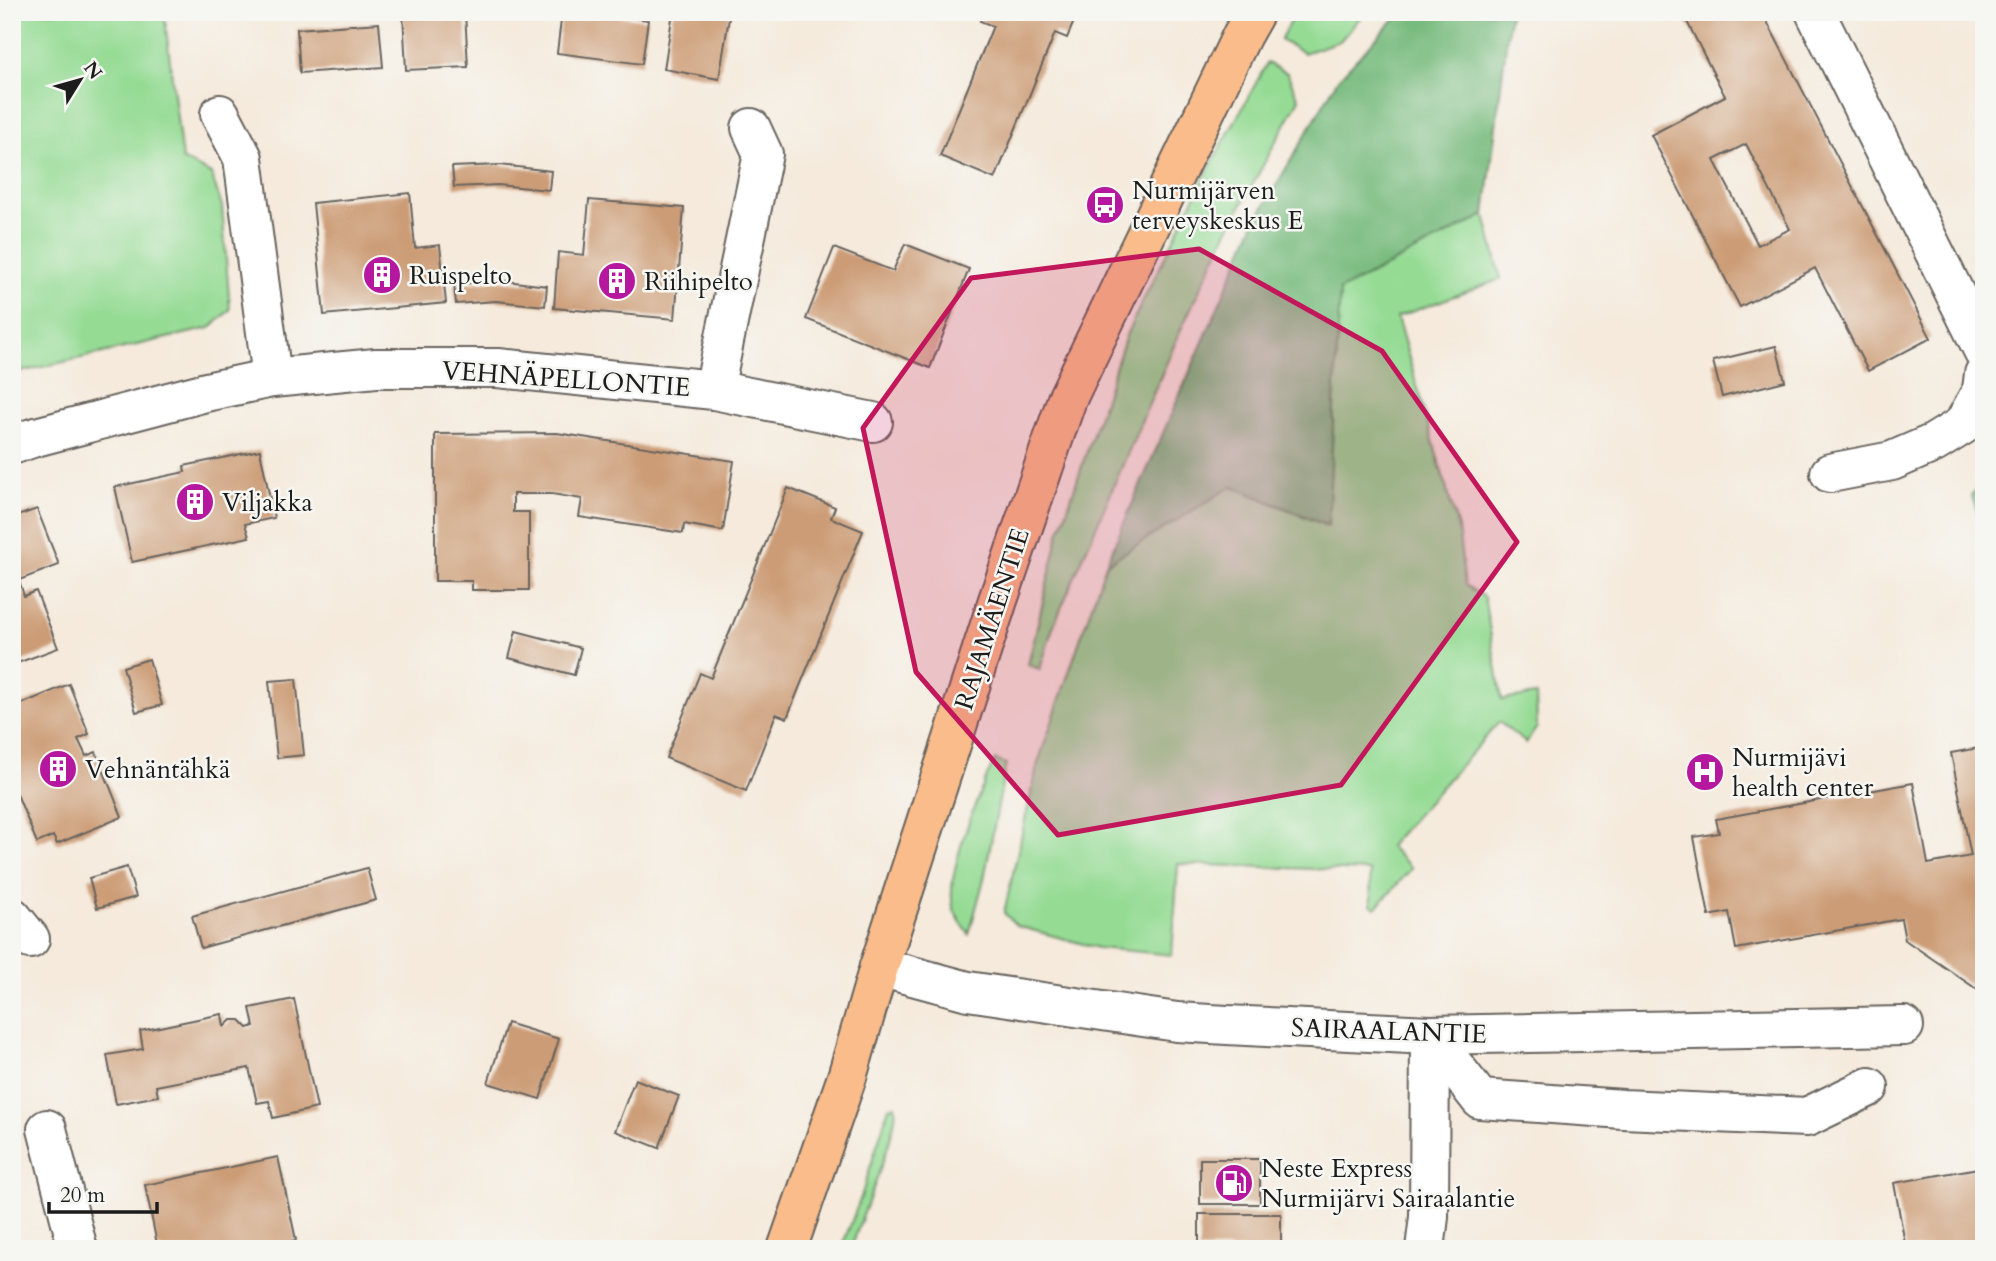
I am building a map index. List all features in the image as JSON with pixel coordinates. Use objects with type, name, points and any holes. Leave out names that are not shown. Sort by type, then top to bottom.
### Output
[{"type":"main road","name":"RAJAMÄENTIE","points":[[788,1249],[848,1077],[879,967],[993,613],[1067,399],[1255,12]]},
{"type":"street","points":[[1815,12],[1984,352]]},
{"type":"street","points":[[220,114],[243,158],[272,378]]},
{"type":"street","points":[[713,390],[763,154],[751,128]]},
{"type":"street","name":"VEHNÄPELLONTIE","points":[[12,445],[193,395],[272,378],[376,368],[498,368],[713,390],[873,422]]},
{"type":"street","points":[[1830,473],[1892,461],[1954,431],[1963,425],[1982,390],[1984,374]]},
{"type":"street","name":"SAIRAALANTIE","points":[[879,967],[968,991],[1177,1022],[1430,1035],[1904,1026]]},
{"type":"street","points":[[1430,1035],[1480,1099],[1623,1109],[1808,1117],[1868,1087]]},
{"type":"street","points":[[1425,1249],[1429,1217],[1430,1035]]},
{"type":"street","points":[[47,1129],[78,1249]]},
{"type":"highlighted area","points":[[1199,249],[1382,351],[1517,542],[1341,785],[1058,835],[916,672],[863,428],[971,278]]},
{"type":"green space","points":[[12,12],[164,12],[182,159],[211,174],[222,206],[230,310],[210,328],[12,374]]},
{"type":"green space","points":[[1295,12],[1365,12],[1340,41],[1304,53],[1280,40]]},
{"type":"green space","points":[[1401,12],[1510,12],[1485,215],[1340,290],[1328,526],[1232,486],[1106,564],[1255,222],[1338,79]]},
{"type":"green space","points":[[1267,63],[1287,73],[1299,99],[1229,228],[1182,327],[1053,627],[1040,669],[1028,665],[1059,534],[1127,333],[1207,172]]},
{"type":"green space","points":[[1485,215],[1501,279],[1397,317],[1458,528],[1465,585],[1484,597],[1502,700],[1536,695],[1537,727],[1526,743],[1499,722],[1389,846],[1412,868],[1376,908],[1371,905],[1370,871],[1178,864],[1172,955],[1098,948],[1017,926],[1004,913],[1038,763],[1106,564],[1232,486],[1327,526],[1340,290]]},
{"type":"green space","points":[[1984,482],[1984,530],[1971,495]]},
{"type":"green space","points":[[995,760],[1006,764],[984,879],[969,934],[953,906],[954,874],[965,832]]},
{"type":"green space","points":[[895,1105],[892,1133],[886,1153],[851,1249],[841,1249],[861,1197],[889,1107]]},
{"type":"building","points":[[403,12],[465,12],[468,67],[406,70]]},
{"type":"building","points":[[562,12],[589,12],[648,20],[642,64],[557,53]]},
{"type":"building","points":[[673,12],[730,12],[719,79],[664,69]]},
{"type":"building","points":[[983,12],[1078,12],[1067,38],[1055,33],[995,179],[940,156],[993,26],[980,21]]},
{"type":"building","points":[[1682,12],[1762,12],[1931,338],[1868,371],[1815,268],[1740,307],[1651,135],[1725,96]],"holes":[[[1746,144],[1790,229],[1758,245],[1714,160]]]},
{"type":"building","points":[[379,23],[383,67],[300,73],[297,29]]},
{"type":"building","points":[[499,165],[551,171],[549,190],[498,185],[454,187],[452,167]]},
{"type":"building","name":"Ruispelto","points":[[410,193],[415,248],[440,245],[446,303],[324,315],[313,203]]},
{"type":"building","name":"Riihipelto","points":[[589,200],[684,208],[675,319],[554,308],[558,252],[584,255]]},
{"type":"building","points":[[905,244],[969,269],[930,368],[806,319],[834,248],[893,271]]},
{"type":"building","points":[[497,280],[547,286],[545,306],[496,301],[456,304],[454,285]]},
{"type":"building","points":[[1776,346],[1785,381],[1722,397],[1713,361]]},
{"type":"building","points":[[557,433],[734,461],[723,531],[684,524],[683,533],[579,517],[582,499],[552,494],[513,494],[513,512],[529,512],[529,590],[472,590],[472,581],[435,581],[435,434]]},
{"type":"building","name":"Viljakka","points":[[260,450],[274,518],[245,524],[249,537],[132,562],[115,487],[185,472],[184,466]]},
{"type":"building","points":[[788,488],[835,507],[831,518],[863,531],[787,718],[776,714],[746,791],[666,758],[700,673],[711,678]]},
{"type":"building","points":[[37,509],[59,565],[19,580],[24,596],[36,591],[58,648],[12,665],[12,518]]},
{"type":"building","points":[[516,631],[581,648],[574,675],[509,658]]},
{"type":"building","points":[[149,659],[162,705],[136,712],[123,667]]},
{"type":"building","points":[[296,679],[304,755],[277,758],[269,681]]},
{"type":"building","name":"Vehnäntähkä","points":[[69,684],[89,734],[78,739],[86,756],[96,752],[122,817],[57,844],[53,836],[37,843],[12,782],[12,708]]},
{"type":"building","points":[[1984,747],[1984,994],[1905,940],[1901,919],[1736,949],[1729,912],[1709,916],[1694,837],[1719,833],[1716,819],[1913,783],[1928,864],[1971,856],[1951,753]]},
{"type":"building","points":[[127,867],[136,897],[97,908],[89,878]]},
{"type":"building","points":[[367,868],[376,900],[201,948],[192,916]]},
{"type":"building","points":[[294,999],[317,1108],[273,1118],[269,1101],[257,1103],[249,1068],[156,1086],[158,1096],[116,1104],[107,1055],[143,1049],[140,1031],[222,1014],[224,1027],[231,1020],[240,1020],[248,1028],[254,1026],[250,1008]]},
{"type":"building","points":[[507,1023],[559,1039],[540,1099],[488,1083]]},
{"type":"building","points":[[635,1079],[679,1096],[659,1148],[615,1131]]},
{"type":"building","points":[[278,1157],[296,1240],[255,1249],[158,1249],[145,1185]]},
{"type":"building","points":[[1200,1159],[1260,1159],[1260,1204],[1200,1204]]},
{"type":"building","points":[[1984,1167],[1984,1249],[1906,1249],[1894,1183]]},
{"type":"building","points":[[1199,1214],[1281,1214],[1281,1249],[1199,1249]]},
{"type":"place","name":"Nurmijärven terveyskeskus E","points":[[1105,205]]},
{"type":"place","name":"Ruispelto","points":[[382,275]]},
{"type":"place","name":"Riihipelto","points":[[617,281]]},
{"type":"place","name":"Viljakka","points":[[195,502]]},
{"type":"place","name":"Vehnäntähkä","points":[[58,769]]},
{"type":"place","name":"Nurmijävi health center","points":[[1705,772]]},
{"type":"place","name":"Neste Express Nurmijärvi Sairaalantie","points":[[1234,1183]]}]
